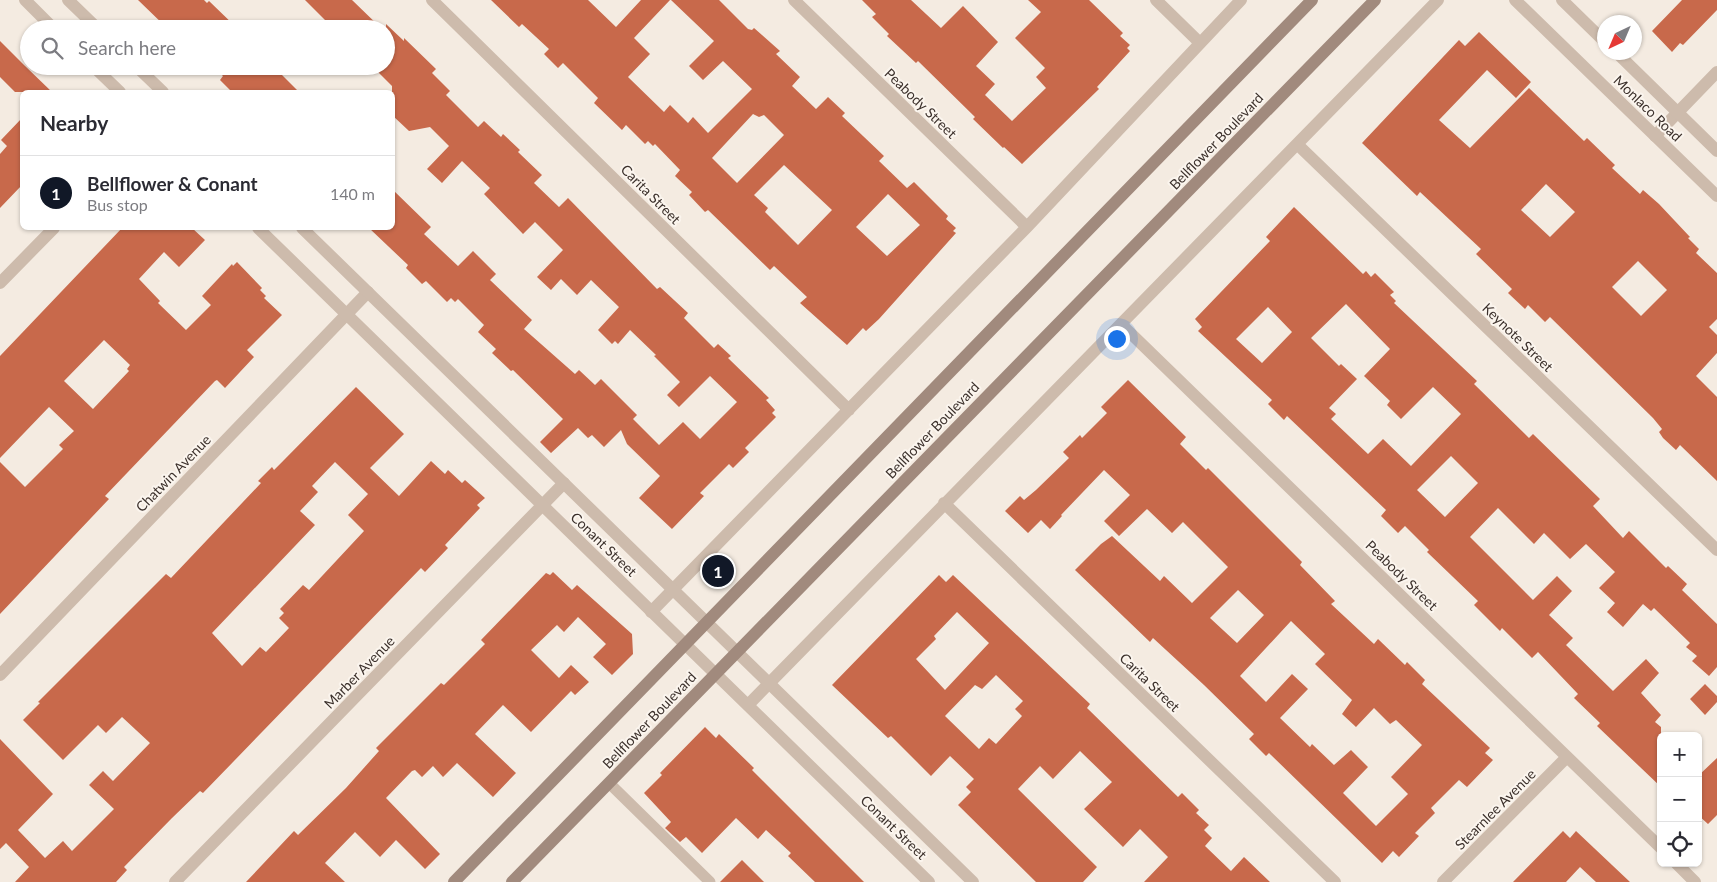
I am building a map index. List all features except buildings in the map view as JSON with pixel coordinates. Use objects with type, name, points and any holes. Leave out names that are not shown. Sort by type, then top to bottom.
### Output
[{"type":"main road","name":"Bellflower Boulevard","points":[[454,882],[1312,0]]},
{"type":"main road","name":"Bellflower Boulevard","points":[[512,882],[1375,0]]},
{"type":"street","points":[[25,0],[45,20]]},
{"type":"street","points":[[68,0],[89,20]]},
{"type":"street","name":"Carita Street","points":[[432,0],[848,410]]},
{"type":"street","name":"Peabody Street","points":[[794,0],[1027,227]]},
{"type":"street","points":[[1156,0],[1200,43]]},
{"type":"street","points":[[652,612],[1027,227],[1241,0]]},
{"type":"street","points":[[748,705],[1438,0]]},
{"type":"street","name":"Monlaco Road","points":[[1515,0],[1717,196]]},
{"type":"street","points":[[1562,0],[1597,34]]},
{"type":"street","points":[[1624,60],[1717,151]]},
{"type":"street","points":[[1655,136],[1717,72]]},
{"type":"street","points":[[102,75],[118,90]]},
{"type":"street","points":[[145,75],[161,90]]},
{"type":"street","name":"Keynote Street","points":[[1298,145],[1717,550]]},
{"type":"street","points":[[0,283],[52,230]]},
{"type":"street","name":"Conant Street","points":[[260,230],[930,882]]},
{"type":"street","name":"Conant Street","points":[[304,230],[973,882]]},
{"type":"street","name":"Chatwin Avenue","points":[[0,675],[368,292]]},
{"type":"street","name":"Peabody Street","points":[[1121,324],[1657,844]]},
{"type":"street","name":"Marber Avenue","points":[[175,882],[564,483]]},
{"type":"street","name":"Carita Street","points":[[944,503],[1335,882]]},
{"type":"street","name":"Stearnlee Avenue","points":[[1443,882],[1567,757]]},
{"type":"street","points":[[1680,867],[1695,882]]},
{"type":"lane","points":[[609,783],[710,882]]},
{"type":"place","name":"Bellflower & Conant","points":[[718,571]]}]
